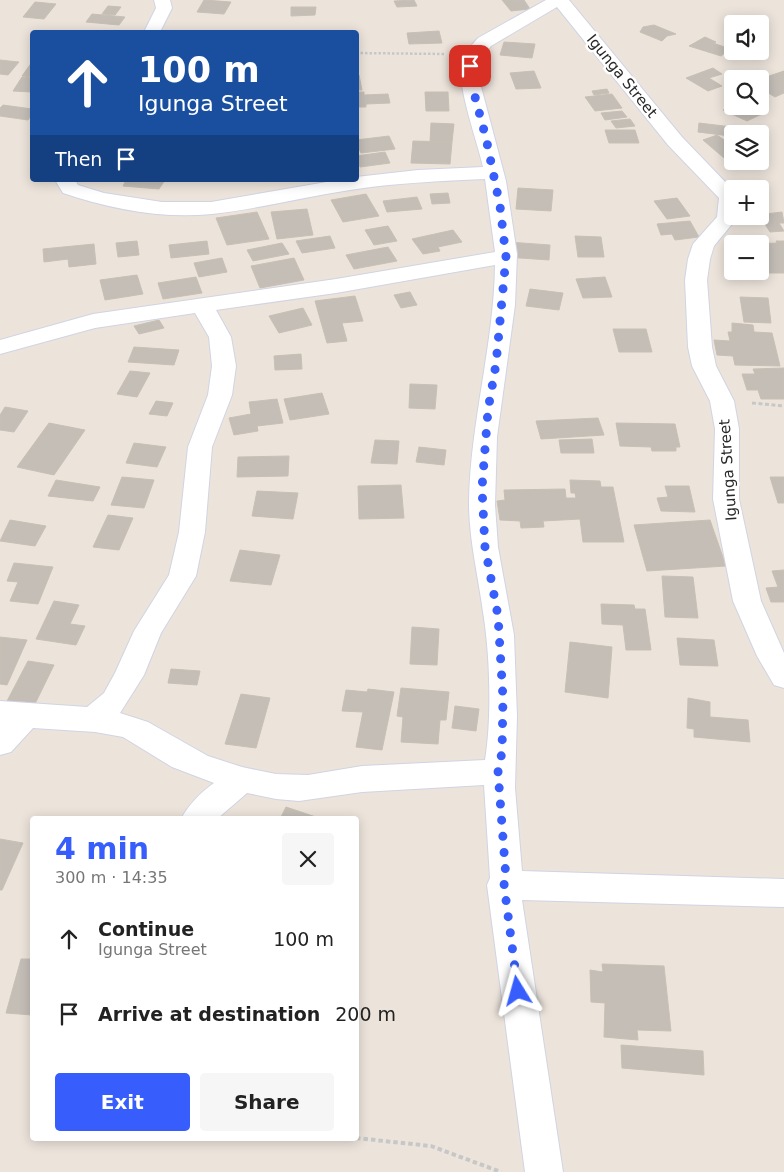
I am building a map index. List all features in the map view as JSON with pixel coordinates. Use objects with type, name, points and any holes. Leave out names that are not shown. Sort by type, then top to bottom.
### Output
[{"type":"street","points":[[153,30],[164,8],[162,0]]},
{"type":"street","name":"Igunga Street","points":[[473,55],[496,33],[547,8],[558,0],[675,141],[729,197],[727,218],[704,244],[699,258],[696,280],[700,307],[700,347],[704,366],[722,401],[727,429],[726,499],[747,601],[771,656],[784,677]]},
{"type":"street","points":[[473,55],[470,78],[486,138],[504,234],[506,257],[496,364],[488,410],[483,460],[482,514],[485,547],[498,616],[503,698],[502,752],[498,772],[506,878],[504,885],[544,1172]]},
{"type":"street","points":[[66,182],[70,189],[101,198],[162,208],[211,208],[350,184],[418,176],[493,173]]},
{"type":"street","points":[[0,347],[93,321],[336,286],[506,257]]},
{"type":"street","points":[[92,721],[114,701],[129,675],[148,631],[182,576],[192,532],[200,447],[220,395],[224,366],[220,337],[202,305]]},
{"type":"street","points":[[0,743],[13,715],[123,725],[139,730],[186,758],[243,779],[290,788],[333,786],[357,780],[437,772],[498,772]]},
{"type":"street","points":[[200,816],[212,802],[243,779]]},
{"type":"street","points":[[504,885],[784,893]]},
{"type":"path","points":[[359,53],[406,52],[473,55]]},
{"type":"path","points":[[359,1138],[431,1146],[501,1172]]},
{"type":"building","points":[[204,0],[231,2],[224,14],[197,12]]},
{"type":"building","points":[[414,0],[417,6],[397,7],[394,1]]},
{"type":"building","points":[[502,0],[524,0],[530,9],[511,11]]},
{"type":"building","points":[[35,2],[56,4],[44,19],[23,17]]},
{"type":"building","points":[[108,6],[121,7],[115,15],[102,14]]},
{"type":"building","points":[[291,7],[316,7],[315,15],[291,16]]},
{"type":"building","points":[[92,14],[125,17],[119,25],[86,22]]},
{"type":"building","points":[[654,25],[676,34],[667,36],[662,41],[640,32],[643,27]]},
{"type":"building","points":[[439,31],[442,43],[409,44],[407,33]]},
{"type":"building","points":[[705,37],[716,42],[713,43],[724,47],[724,54],[721,56],[689,46]]},
{"type":"building","points":[[504,42],[535,44],[532,58],[500,55]]},
{"type":"building","points":[[0,60],[19,62],[8,75],[0,74]]},
{"type":"building","points":[[30,65],[30,77],[22,76]]},
{"type":"building","points":[[713,68],[722,74],[709,78],[722,86],[708,91],[686,78]]},
{"type":"building","points":[[534,71],[541,88],[516,89],[510,73]]},
{"type":"building","points":[[784,71],[784,93],[775,97],[769,93],[769,76]]},
{"type":"building","points":[[359,75],[362,90],[359,90]]},
{"type":"building","points":[[22,77],[30,78],[30,92],[13,91]]},
{"type":"building","points":[[607,89],[609,93],[594,95],[592,91]]},
{"type":"building","points":[[359,92],[364,92],[364,95],[388,94],[390,103],[366,104],[366,107],[359,107]]},
{"type":"building","points":[[425,92],[448,92],[449,111],[426,111]]},
{"type":"building","points":[[612,94],[622,108],[595,111],[585,97]]},
{"type":"building","points":[[3,105],[30,109],[30,117],[28,120],[0,116],[0,108]]},
{"type":"building","points":[[622,111],[627,117],[605,120],[601,113]]},
{"type":"building","points":[[734,115],[760,115],[747,121]]},
{"type":"building","points":[[630,119],[635,126],[616,128],[611,121]]},
{"type":"building","points":[[431,123],[454,124],[452,142],[430,142]]},
{"type":"building","points":[[699,123],[724,126],[724,135],[698,132]]},
{"type":"building","points":[[605,130],[635,130],[639,143],[609,143]]},
{"type":"building","points":[[717,135],[724,140],[724,158],[703,140]]},
{"type":"building","points":[[389,136],[395,149],[361,153],[359,140]]},
{"type":"building","points":[[413,141],[452,142],[450,164],[411,163]]},
{"type":"building","points":[[385,152],[390,163],[360,167],[359,156]]},
{"type":"building","points":[[125,182],[164,182],[159,189],[123,186]]},
{"type":"building","points":[[518,188],[553,190],[551,211],[516,209]]},
{"type":"building","points":[[448,193],[450,203],[432,204],[430,194]]},
{"type":"building","points":[[366,194],[379,216],[343,222],[331,200]]},
{"type":"building","points":[[417,197],[422,209],[387,212],[383,201]]},
{"type":"building","points":[[677,198],[690,216],[667,219],[654,201]]},
{"type":"building","points":[[307,209],[313,235],[277,239],[271,212]]},
{"type":"building","points":[[257,212],[269,239],[227,245],[216,218]]},
{"type":"building","points":[[782,212],[784,223],[779,223],[784,231],[770,232],[766,225],[769,225],[769,214]]},
{"type":"building","points":[[690,221],[699,237],[675,240],[672,234],[661,235],[657,224]]},
{"type":"building","points":[[388,226],[397,241],[374,245],[365,230]]},
{"type":"building","points":[[453,230],[462,242],[438,247],[440,251],[423,254],[412,239]]},
{"type":"building","points":[[330,236],[335,248],[302,253],[296,241]]},
{"type":"building","points":[[575,236],[601,237],[604,257],[578,257]]},
{"type":"building","points":[[137,241],[139,255],[118,257],[116,243]]},
{"type":"building","points":[[207,241],[209,254],[171,258],[169,245]]},
{"type":"building","points":[[776,241],[784,241],[784,273],[769,273],[769,243],[777,243]]},
{"type":"building","points":[[508,242],[550,245],[549,260],[506,257]]},
{"type":"building","points":[[282,243],[289,254],[253,261],[247,250]]},
{"type":"building","points":[[94,244],[96,264],[69,267],[68,259],[44,262],[43,249]]},
{"type":"building","points":[[388,247],[397,261],[354,269],[346,255]]},
{"type":"building","points":[[222,258],[227,272],[199,277],[194,263]]},
{"type":"building","points":[[294,258],[304,280],[260,288],[251,266]]},
{"type":"building","points":[[137,275],[143,294],[105,300],[100,280]]},
{"type":"building","points":[[196,277],[202,293],[163,299],[158,283]]},
{"type":"building","points":[[605,277],[612,297],[583,298],[576,279]]},
{"type":"building","points":[[530,289],[563,293],[559,310],[526,306]]},
{"type":"building","points":[[410,292],[417,305],[401,308],[394,295]]},
{"type":"building","points":[[355,296],[363,321],[342,323],[347,341],[327,343],[315,301]]},
{"type":"building","points":[[740,297],[768,298],[771,323],[744,322]]},
{"type":"building","points":[[303,308],[312,325],[279,333],[269,316]]},
{"type":"building","points":[[159,320],[164,328],[139,334],[134,326]]},
{"type":"building","points":[[732,323],[753,325],[754,332],[772,333],[780,366],[735,365],[733,356],[717,355],[714,340],[730,341],[728,332],[732,332]]},
{"type":"building","points":[[613,329],[646,329],[652,352],[619,352]]},
{"type":"building","points":[[134,347],[179,350],[174,365],[128,362]]},
{"type":"building","points":[[301,354],[302,369],[275,370],[274,356]]},
{"type":"building","points":[[784,368],[784,399],[761,399],[758,390],[747,390],[742,374],[755,374],[753,369]]},
{"type":"building","points":[[130,371],[150,373],[137,397],[117,394]]},
{"type":"building","points":[[410,384],[437,385],[435,409],[409,408]]},
{"type":"building","points":[[322,393],[329,414],[290,420],[284,399]]},
{"type":"building","points":[[277,399],[283,423],[257,426],[258,431],[234,435],[229,418],[251,414],[249,402]]},
{"type":"building","points":[[156,401],[173,403],[167,416],[149,414]]},
{"type":"building","points":[[5,407],[28,411],[14,432],[0,430],[0,415]]},
{"type":"building","points":[[598,418],[604,435],[541,439],[536,421]]},
{"type":"building","points":[[49,423],[85,430],[54,475],[17,467]]},
{"type":"building","points":[[616,423],[675,424],[680,447],[676,447],[676,451],[652,451],[651,447],[620,446]]},
{"type":"building","points":[[592,439],[594,453],[561,453],[559,440]]},
{"type":"building","points":[[375,440],[399,441],[397,464],[371,463]]},
{"type":"building","points":[[134,443],[166,447],[157,467],[126,463]]},
{"type":"building","points":[[419,447],[446,450],[444,465],[416,462]]},
{"type":"building","points":[[289,456],[288,476],[237,477],[238,457]]},
{"type":"building","points":[[122,477],[154,480],[144,508],[111,505]]},
{"type":"building","points":[[770,477],[784,477],[784,503],[778,503]]},
{"type":"building","points":[[56,480],[100,487],[93,501],[48,496]]},
{"type":"building","points":[[570,480],[600,481],[601,487],[613,487],[624,542],[583,542],[580,519],[543,521],[544,527],[521,528],[520,521],[500,520],[497,501],[505,500],[504,490],[565,489],[566,498],[576,498],[575,493],[571,493]]},
{"type":"building","points":[[401,485],[404,518],[359,519],[358,486]]},
{"type":"building","points":[[665,486],[689,486],[695,512],[661,511],[657,498],[668,497]]},
{"type":"building","points":[[257,491],[298,493],[293,519],[252,516]]},
{"type":"building","points":[[108,515],[133,518],[119,550],[93,547]]},
{"type":"building","points":[[10,520],[46,526],[35,546],[0,541]]},
{"type":"building","points":[[710,520],[726,566],[647,571],[634,525]]},
{"type":"building","points":[[240,550],[280,555],[271,585],[230,581]]},
{"type":"building","points":[[14,563],[53,567],[38,604],[10,601],[18,582],[7,581]]},
{"type":"building","points":[[784,570],[784,602],[771,602],[766,588],[778,587],[772,571]]},
{"type":"building","points":[[662,576],[693,577],[698,618],[665,617]]},
{"type":"building","points":[[54,601],[79,605],[70,624],[85,626],[76,645],[36,639]]},
{"type":"building","points":[[601,604],[634,605],[635,609],[645,609],[651,650],[626,650],[623,625],[602,624]]},
{"type":"building","points":[[412,627],[439,629],[437,665],[410,664]]},
{"type":"building","points":[[0,637],[27,640],[7,685],[0,684]]},
{"type":"building","points":[[677,638],[714,640],[718,666],[680,665]]},
{"type":"building","points":[[570,642],[612,647],[608,698],[565,692]]},
{"type":"building","points":[[28,661],[54,665],[33,708],[6,703]]},
{"type":"building","points":[[171,669],[200,671],[197,685],[168,683]]},
{"type":"building","points":[[401,688],[449,692],[446,720],[440,720],[438,744],[401,742],[403,717],[397,716]]},
{"type":"building","points":[[368,689],[394,692],[382,750],[356,747],[363,712],[342,711],[346,690],[367,692]]},
{"type":"building","points":[[241,694],[270,698],[256,748],[225,744]]},
{"type":"building","points":[[688,698],[710,702],[710,717],[748,720],[750,742],[694,737],[694,729],[687,728]]},
{"type":"building","points":[[455,706],[479,709],[476,731],[452,728]]},
{"type":"building","points":[[286,807],[313,816],[282,816]]},
{"type":"building","points":[[0,839],[23,843],[2,890],[0,890]]},
{"type":"building","points":[[21,959],[30,959],[30,1015],[6,1013]]},
{"type":"building","points":[[602,964],[664,966],[671,1031],[637,1030],[638,1040],[604,1037],[605,1003],[591,1002],[590,970],[603,972]]},
{"type":"building","points":[[621,1045],[703,1051],[704,1075],[622,1068]]},
{"type":"route","points":[[470,66],[470,78],[486,138],[500,206],[506,257],[496,364],[486,427],[482,514],[485,547],[498,616],[503,698],[502,752],[498,772],[506,878],[504,885],[518,991]]}]
